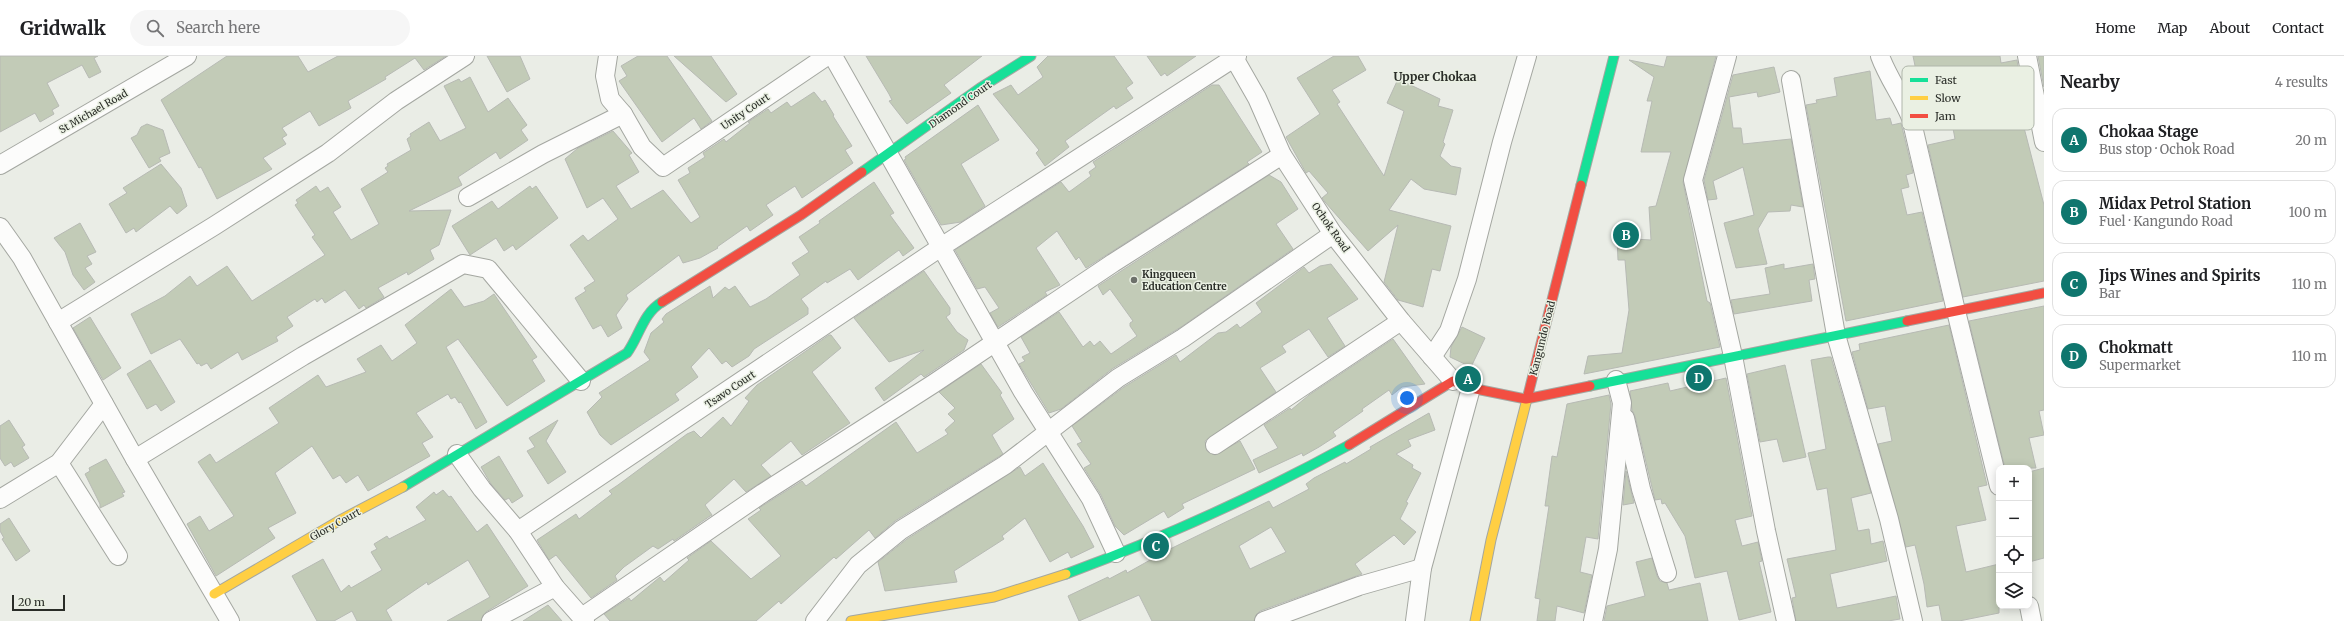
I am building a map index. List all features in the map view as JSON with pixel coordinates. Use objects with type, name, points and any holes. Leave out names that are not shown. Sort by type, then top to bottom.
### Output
[{"type":"main road","name":"Diamond Court","points":[[581,381],[627,353],[636,342],[640,327],[657,305],[801,215],[890,154],[980,88],[1031,56]]},
{"type":"main road","name":"Kangundo Road","points":[[1475,621],[1491,540],[1614,56]]},
{"type":"main road","points":[[851,621],[994,597],[1067,574],[1216,513],[1300,472],[1361,438],[1453,381],[1470,388],[1526,399],[2044,293]]},
{"type":"main road","name":"Glory Court","points":[[214,594],[342,519],[398,490],[581,381]]},
{"type":"street","name":"St Michael Road","points":[[0,165],[186,56]]},
{"type":"street","points":[[58,322],[214,226],[328,153],[396,100],[465,56]]},
{"type":"street","points":[[468,197],[543,154],[623,114],[610,99],[605,76],[608,56]]},
{"type":"street","name":"Unity Court","points":[[623,114],[642,147],[663,167],[827,56]]},
{"type":"street","points":[[833,56],[996,342],[1049,432],[1091,499],[1116,553]]},
{"type":"street","points":[[1432,357],[1449,331],[1467,279],[1502,142],[1527,56]]},
{"type":"street","points":[[1727,56],[1693,180],[1733,356],[1766,531],[1786,621]]},
{"type":"street","points":[[1880,56],[1888,77],[1902,96]]},
{"type":"street","points":[[2028,56],[2030,66]]},
{"type":"street","name":"Ochok Road","points":[[1235,57],[1257,98],[1282,155],[1333,234],[1401,321],[1453,381]]},
{"type":"street","name":"Tsavo Court","points":[[518,531],[941,247],[1235,57]]},
{"type":"street","points":[[1791,80],[1836,335],[1889,518],[1913,621]]},
{"type":"street","points":[[2034,88],[2044,142]]},
{"type":"street","points":[[1914,130],[1996,474]]},
{"type":"street","points":[[457,454],[482,488],[518,531],[555,587],[584,619],[763,493],[996,342],[1113,263],[1282,155]]},
{"type":"street","points":[[0,227],[22,258],[135,459],[230,621]]},
{"type":"street","points":[[815,621],[858,565],[901,530],[999,469],[1118,378],[1183,338],[1333,234]]},
{"type":"street","points":[[135,459],[303,356],[463,264],[488,269],[581,381]]},
{"type":"street","points":[[1216,446],[1401,321]]},
{"type":"street","points":[[1616,380],[1642,489],[1667,573]]},
{"type":"street","points":[[1415,621],[1422,568],[1470,388]]},
{"type":"street","points":[[1593,621],[1608,549],[1622,403]]},
{"type":"street","points":[[0,499],[59,463],[104,404]]},
{"type":"street","points":[[59,463],[118,556]]},
{"type":"street","points":[[1264,621],[1359,586],[1422,568]]},
{"type":"street","points":[[491,621],[555,587]]},
{"type":"street","points":[[2030,609],[2032,621]]},
{"type":"building","points":[[0,56],[98,56],[94,58],[101,72],[89,78],[82,65],[47,83],[59,106],[52,110],[54,114],[40,122],[35,113],[0,132]]},
{"type":"building","points":[[227,56],[298,56],[308,72],[338,56],[446,56],[424,70],[415,58],[385,77],[386,79],[348,101],[351,108],[319,126],[310,111],[282,128],[287,135],[282,138],[286,144],[263,158],[272,169],[217,199],[201,167],[199,168],[161,100]]},
{"type":"building","points":[[487,56],[520,56],[530,79],[507,92]]},
{"type":"building","points":[[638,56],[667,56],[712,121],[701,129],[694,118],[662,142],[619,81],[627,76],[621,66]]},
{"type":"building","points":[[674,56],[711,56],[737,94],[726,102]]},
{"type":"building","points":[[866,56],[982,56],[944,85],[951,93],[907,124],[889,101],[892,100],[889,94]]},
{"type":"building","points":[[1048,56],[1114,56],[1133,83],[1126,88],[1133,98],[1116,109],[1114,106],[1065,141],[1069,147],[1045,166],[1036,153],[1039,150],[993,94],[1011,85],[1018,95],[1043,77],[1037,67]]},
{"type":"building","points":[[1147,56],[1196,56],[1167,76],[1165,73],[1161,76]]},
{"type":"building","points":[[1334,56],[1358,56],[1366,70],[1332,90],[1340,102],[1337,104],[1384,176],[1404,111],[1387,103],[1398,79],[1440,99],[1438,106],[1453,110],[1443,142],[1445,144],[1440,156],[1451,166],[1461,168],[1456,195],[1424,189],[1411,179],[1389,210],[1451,226],[1440,271],[1432,269],[1423,307],[1398,300],[1384,282],[1398,225],[1368,251],[1322,198],[1328,193],[1309,171],[1306,173],[1286,137],[1320,114],[1297,78]]},
{"type":"building","points":[[1667,56],[1716,56],[1683,182],[1707,301],[1710,303],[1720,347],[1584,374],[1588,356],[1622,353],[1629,310],[1625,260],[1618,260],[1617,238],[1651,240],[1649,207],[1656,206],[1671,152],[1641,152],[1652,101],[1647,101],[1654,77],[1629,60],[1664,67]]},
{"type":"building","points":[[1913,56],[2000,56],[2001,63],[2017,60],[2018,66],[1915,66]]},
{"type":"building","points":[[2038,56],[2044,56],[2044,87]]},
{"type":"building","points":[[1774,67],[1780,92],[1758,97],[1757,92],[1729,97],[1733,128],[1741,128],[1743,144],[1791,139],[1803,207],[1791,205],[1790,211],[1768,212],[1758,229],[1767,264],[1736,268],[1724,223],[1754,215],[1743,167],[1713,181],[1717,199],[1708,200],[1704,180],[1733,75]]},
{"type":"building","points":[[1870,71],[1876,120],[1890,118],[1892,125],[1901,123],[1913,173],[1906,175],[1909,187],[1901,189],[1907,215],[1922,212],[1943,301],[1846,321],[1806,105],[1817,103],[1816,100],[1837,96],[1834,78]]},
{"type":"building","points":[[470,77],[488,112],[508,98],[527,125],[521,130],[528,140],[500,159],[496,152],[458,177],[462,185],[409,211],[451,210],[439,245],[430,250],[434,259],[408,275],[407,272],[378,288],[384,297],[366,308],[364,305],[359,309],[345,290],[325,303],[322,298],[317,302],[315,299],[287,317],[293,326],[276,337],[278,341],[242,360],[238,352],[211,369],[207,363],[201,366],[199,363],[197,364],[180,339],[151,354],[131,314],[165,296],[190,276],[197,286],[227,266],[252,301],[325,255],[312,237],[315,235],[295,205],[298,203],[296,200],[316,186],[320,192],[328,187],[341,207],[333,212],[351,240],[379,224],[361,189],[388,172],[385,168],[388,166],[387,164],[411,150],[407,139],[411,136],[410,134],[429,122],[440,141],[466,128],[444,86],[459,79],[461,82]]},
{"type":"building","points":[[1212,85],[1219,85],[1262,152],[1247,162],[1249,164],[1086,268],[1079,257],[1076,260],[1057,231],[1036,248],[1060,285],[1045,292],[1047,295],[998,327],[990,313],[999,308],[985,287],[977,289],[955,250],[1061,182],[1069,192],[1091,176],[1089,172],[1096,167],[1093,162]]},
{"type":"building","points":[[814,92],[822,102],[825,100],[852,146],[845,150],[853,163],[802,198],[795,186],[766,205],[773,215],[750,231],[747,226],[717,247],[718,248],[700,258],[683,263],[679,255],[626,295],[628,299],[616,315],[622,328],[608,337],[601,325],[593,329],[575,298],[586,291],[584,288],[595,281],[570,245],[583,235],[588,241],[618,219],[603,198],[587,208],[565,159],[578,148],[613,131],[632,153],[629,155],[639,172],[616,186],[631,209],[663,190],[691,223],[700,217],[678,180],[690,173],[688,168],[705,157],[703,153],[724,139],[726,142],[750,123],[748,122],[768,109],[771,113],[787,102],[791,107]]},
{"type":"building","points":[[978,105],[999,140],[961,164],[985,206],[961,222],[941,225],[904,160],[906,159],[905,157]]},
{"type":"building","points":[[147,124],[163,130],[170,153],[159,158],[161,161],[149,168],[131,138],[137,135],[141,127]]},
{"type":"building","points":[[1953,130],[2025,130],[2044,205],[2044,281],[1963,297],[1928,145],[1955,139]]},
{"type":"building","points":[[161,164],[181,188],[187,206],[177,214],[170,206],[136,232],[134,228],[126,233],[109,204],[127,193],[123,188]]},
{"type":"building","points":[[1269,175],[1281,182],[1298,209],[1276,224],[1293,249],[1181,327],[1112,369],[1061,409],[1049,413],[1019,364],[1025,361],[1022,357],[1030,353],[1021,337],[1059,312],[1083,347],[1090,341],[1094,346],[1100,341],[1111,354],[1137,336],[1130,326],[1130,323],[1133,321],[1110,289],[1103,295],[1098,286]]},
{"type":"building","points":[[874,182],[894,213],[890,215],[914,248],[903,256],[899,250],[858,280],[850,269],[827,283],[826,281],[801,299],[808,308],[808,314],[754,349],[749,356],[732,367],[726,361],[722,364],[709,348],[691,367],[698,377],[675,394],[679,400],[611,445],[600,435],[587,412],[602,397],[599,393],[650,360],[644,352],[651,333],[664,322],[662,319],[666,314],[710,286],[713,298],[725,287],[729,290],[735,286],[750,307],[766,299],[800,275],[792,263],[809,252],[799,237]]},
{"type":"building","points":[[530,186],[532,189],[536,186],[558,218],[516,250],[513,245],[504,251],[496,238],[470,255],[452,226],[492,201],[498,209]]},
{"type":"building","points":[[80,223],[96,252],[87,256],[92,264],[85,268],[95,282],[84,290],[73,275],[65,252],[54,238]]},
{"type":"building","points":[[1331,264],[1358,299],[1327,318],[1345,346],[1328,357],[1309,329],[1282,346],[1286,352],[1260,368],[1276,392],[1205,441],[1207,451],[1215,455],[1240,441],[1255,469],[1182,504],[1184,508],[1168,518],[1164,511],[1124,535],[1115,526],[1101,495],[1084,468],[1091,464],[1077,444],[1082,442],[1072,426],[1124,387],[1176,355],[1180,362],[1218,333],[1226,332],[1237,324],[1240,328],[1262,312],[1256,303],[1304,267],[1309,273],[1320,266]]},
{"type":"building","points":[[1784,264],[1784,269],[1813,264],[1815,279],[1809,280],[1812,301],[1734,314],[1731,300],[1770,294],[1765,268]]},
{"type":"building","points":[[924,271],[950,308],[950,314],[946,317],[957,332],[968,340],[964,350],[924,377],[921,374],[884,401],[875,388],[924,350],[889,362],[854,318]]},
{"type":"building","points":[[451,289],[464,307],[484,301],[494,294],[537,357],[532,360],[545,381],[507,406],[458,339],[446,347],[487,422],[476,429],[461,402],[459,403],[455,397],[451,399],[448,394],[416,413],[433,437],[422,443],[430,456],[368,491],[358,475],[346,483],[340,475],[333,479],[312,446],[275,473],[296,513],[268,528],[275,538],[216,576],[187,524],[200,516],[209,531],[234,516],[198,462],[210,454],[216,463],[279,423],[269,408],[318,375],[326,387],[366,372],[357,359],[381,345],[392,361],[417,343],[405,325]]},
{"type":"building","points":[[2044,306],[2044,410],[2039,411],[2044,435],[2029,438],[2036,468],[2032,468],[2032,465],[2004,465],[1969,321]]},
{"type":"building","points":[[90,317],[121,368],[103,380],[73,328]]},
{"type":"building","points":[[1949,325],[1987,485],[1978,487],[1986,520],[1956,526],[1966,572],[1996,565],[1996,609],[1999,609],[1999,613],[1959,621],[1942,621],[1939,605],[1927,607],[1924,584],[1915,545],[1906,547],[1878,444],[1892,441],[1885,406],[1868,409],[1852,352],[1860,350],[1859,344]]},
{"type":"building","points":[[1462,327],[1485,338],[1471,367],[1450,357],[1451,347]]},
{"type":"building","points":[[831,335],[841,348],[812,372],[850,423],[802,455],[791,441],[761,465],[771,476],[746,492],[734,479],[705,505],[712,515],[674,541],[673,539],[658,549],[653,546],[624,567],[615,576],[617,580],[591,598],[556,555],[549,560],[537,540],[576,514],[579,519],[612,494],[609,491],[687,434],[694,431],[701,438],[723,417],[731,426],[749,401],[745,398],[757,385]]},
{"type":"building","points":[[1393,339],[1425,384],[1402,387],[1392,395],[1389,390],[1333,432],[1336,436],[1319,447],[1303,456],[1302,453],[1259,473],[1253,460],[1278,448],[1264,425],[1290,408],[1291,410],[1309,395]]},
{"type":"building","points":[[1831,357],[1871,493],[1851,498],[1858,531],[1869,529],[1871,544],[1883,541],[1887,561],[1830,574],[1837,608],[1896,596],[1900,619],[1888,621],[1796,621],[1792,598],[1796,597],[1787,559],[1836,550],[1827,488],[1817,490],[1808,453],[1826,449],[1811,360]]},
{"type":"building","points":[[150,360],[175,402],[161,411],[156,404],[147,409],[127,374]]},
{"type":"building","points":[[981,364],[1002,393],[1000,395],[1014,419],[992,435],[1003,454],[895,521],[875,538],[869,530],[836,559],[834,557],[781,604],[779,601],[756,621],[610,621],[604,614],[629,598],[631,601],[660,577],[664,582],[689,560],[687,558],[711,541],[751,579],[781,556],[748,519],[761,510],[759,508],[802,481],[806,486],[896,422],[917,453],[948,434],[945,430],[955,421],[948,414],[955,408],[939,392]]},
{"type":"building","points":[[1785,365],[1806,457],[1783,462],[1777,439],[1760,442],[1747,374]]},
{"type":"building","points":[[1726,378],[1752,516],[1735,520],[1742,546],[1758,542],[1762,561],[1759,562],[1771,612],[1739,620],[1727,571],[1695,578],[1685,536],[1665,503],[1662,504],[1661,499],[1655,500],[1635,416],[1632,410],[1630,391],[1668,383],[1670,391]]},
{"type":"building","points":[[1609,395],[1611,404],[1598,539],[1586,537],[1580,572],[1592,575],[1584,613],[1557,606],[1555,621],[1537,621],[1540,599],[1535,598],[1549,506],[1545,506],[1552,456],[1557,457],[1567,404]]},
{"type":"building","points":[[1429,413],[1435,430],[1408,440],[1411,446],[1396,454],[1413,465],[1412,468],[1421,473],[1406,502],[1408,503],[1400,519],[1416,532],[1404,545],[1394,535],[1355,564],[1362,574],[1260,611],[1256,615],[1254,621],[1152,621],[1139,595],[1079,621],[1068,596],[1108,577],[1109,579],[1126,570],[1127,573],[1168,550],[1269,501],[1273,508],[1309,489],[1306,484],[1314,478],[1345,462],[1346,464],[1371,449],[1370,447]],"holes":[[[1271,527],[1286,552],[1250,569],[1239,546]]]},
{"type":"building","points":[[9,420],[25,445],[22,447],[29,458],[14,467],[11,462],[5,466],[0,458],[0,426]]},
{"type":"building","points":[[558,420],[546,441],[566,472],[548,484],[527,451],[535,447],[529,438]]},
{"type":"building","points":[[499,456],[523,496],[512,503],[509,498],[505,500],[491,484],[481,467]]},
{"type":"building","points":[[106,459],[125,492],[122,493],[124,496],[100,508],[100,504],[85,474],[90,471],[89,468]]},
{"type":"building","points":[[1043,463],[1083,526],[1094,547],[1071,558],[1068,552],[1050,562],[1025,518],[1002,536],[1004,539],[954,571],[957,582],[885,591],[878,562],[907,539],[1020,467],[1025,476]]},
{"type":"building","points":[[2044,468],[2044,558],[2032,561],[2032,501],[2032,471]]},
{"type":"building","points":[[1626,471],[1634,503],[1623,505]]},
{"type":"building","points":[[443,490],[449,497],[451,496],[477,532],[487,524],[528,586],[486,612],[481,621],[447,621],[490,597],[468,560],[428,585],[427,582],[386,610],[392,621],[357,621],[352,611],[334,621],[317,621],[292,576],[323,559],[341,592],[349,585],[351,588],[382,570],[371,552],[377,549],[374,544],[387,536],[389,539],[426,520],[416,507],[434,492],[436,495]]},
{"type":"building","points":[[9,518],[30,551],[16,561],[2,539],[4,538],[0,531],[0,524]]},
{"type":"building","points":[[1652,558],[1657,576],[1660,581],[1667,583],[1669,590],[1700,583],[1708,621],[1604,621],[1607,606],[1645,596],[1636,562]]},
{"type":"building","points":[[548,605],[562,621],[523,621]]},
{"type":"traffic: fast","points":[[862,172],[980,88],[1031,56]]},
{"type":"traffic: fast","points":[[1581,185],[1614,56]]},
{"type":"traffic: fast","points":[[403,487],[627,353],[650,312],[662,302]]},
{"type":"traffic: fast","points":[[1590,386],[1907,321]]},
{"type":"traffic: fast","points":[[1066,574],[1138,546],[1210,515],[1349,445]]},
{"type":"traffic: slow","points":[[1475,621],[1491,540],[1528,395]]},
{"type":"traffic: slow","points":[[214,594],[342,519],[403,487]]},
{"type":"traffic: slow","points":[[851,621],[994,597],[1066,574]]},
{"type":"traffic: jam","points":[[662,302],[801,215],[862,172]]},
{"type":"traffic: jam","points":[[1528,395],[1581,185]]},
{"type":"traffic: jam","points":[[1907,321],[2044,293]]},
{"type":"traffic: jam","points":[[1349,445],[1453,381],[1471,388],[1526,399],[1590,386]]},
{"type":"place","name":"Midax Petrol Station","points":[[1626,235]]},
{"type":"place","name":"Kingqueen Education Centre","points":[[1134,280]]},
{"type":"place","name":"Chokmatt","points":[[1699,378]]},
{"type":"place","name":"Chokaa Stage","points":[[1468,379]]},
{"type":"place","name":"Jips Wines and Spirits","points":[[1156,546]]},
{"type":"district","name":"Upper Chokaa","points":[[1435,77]]}]
